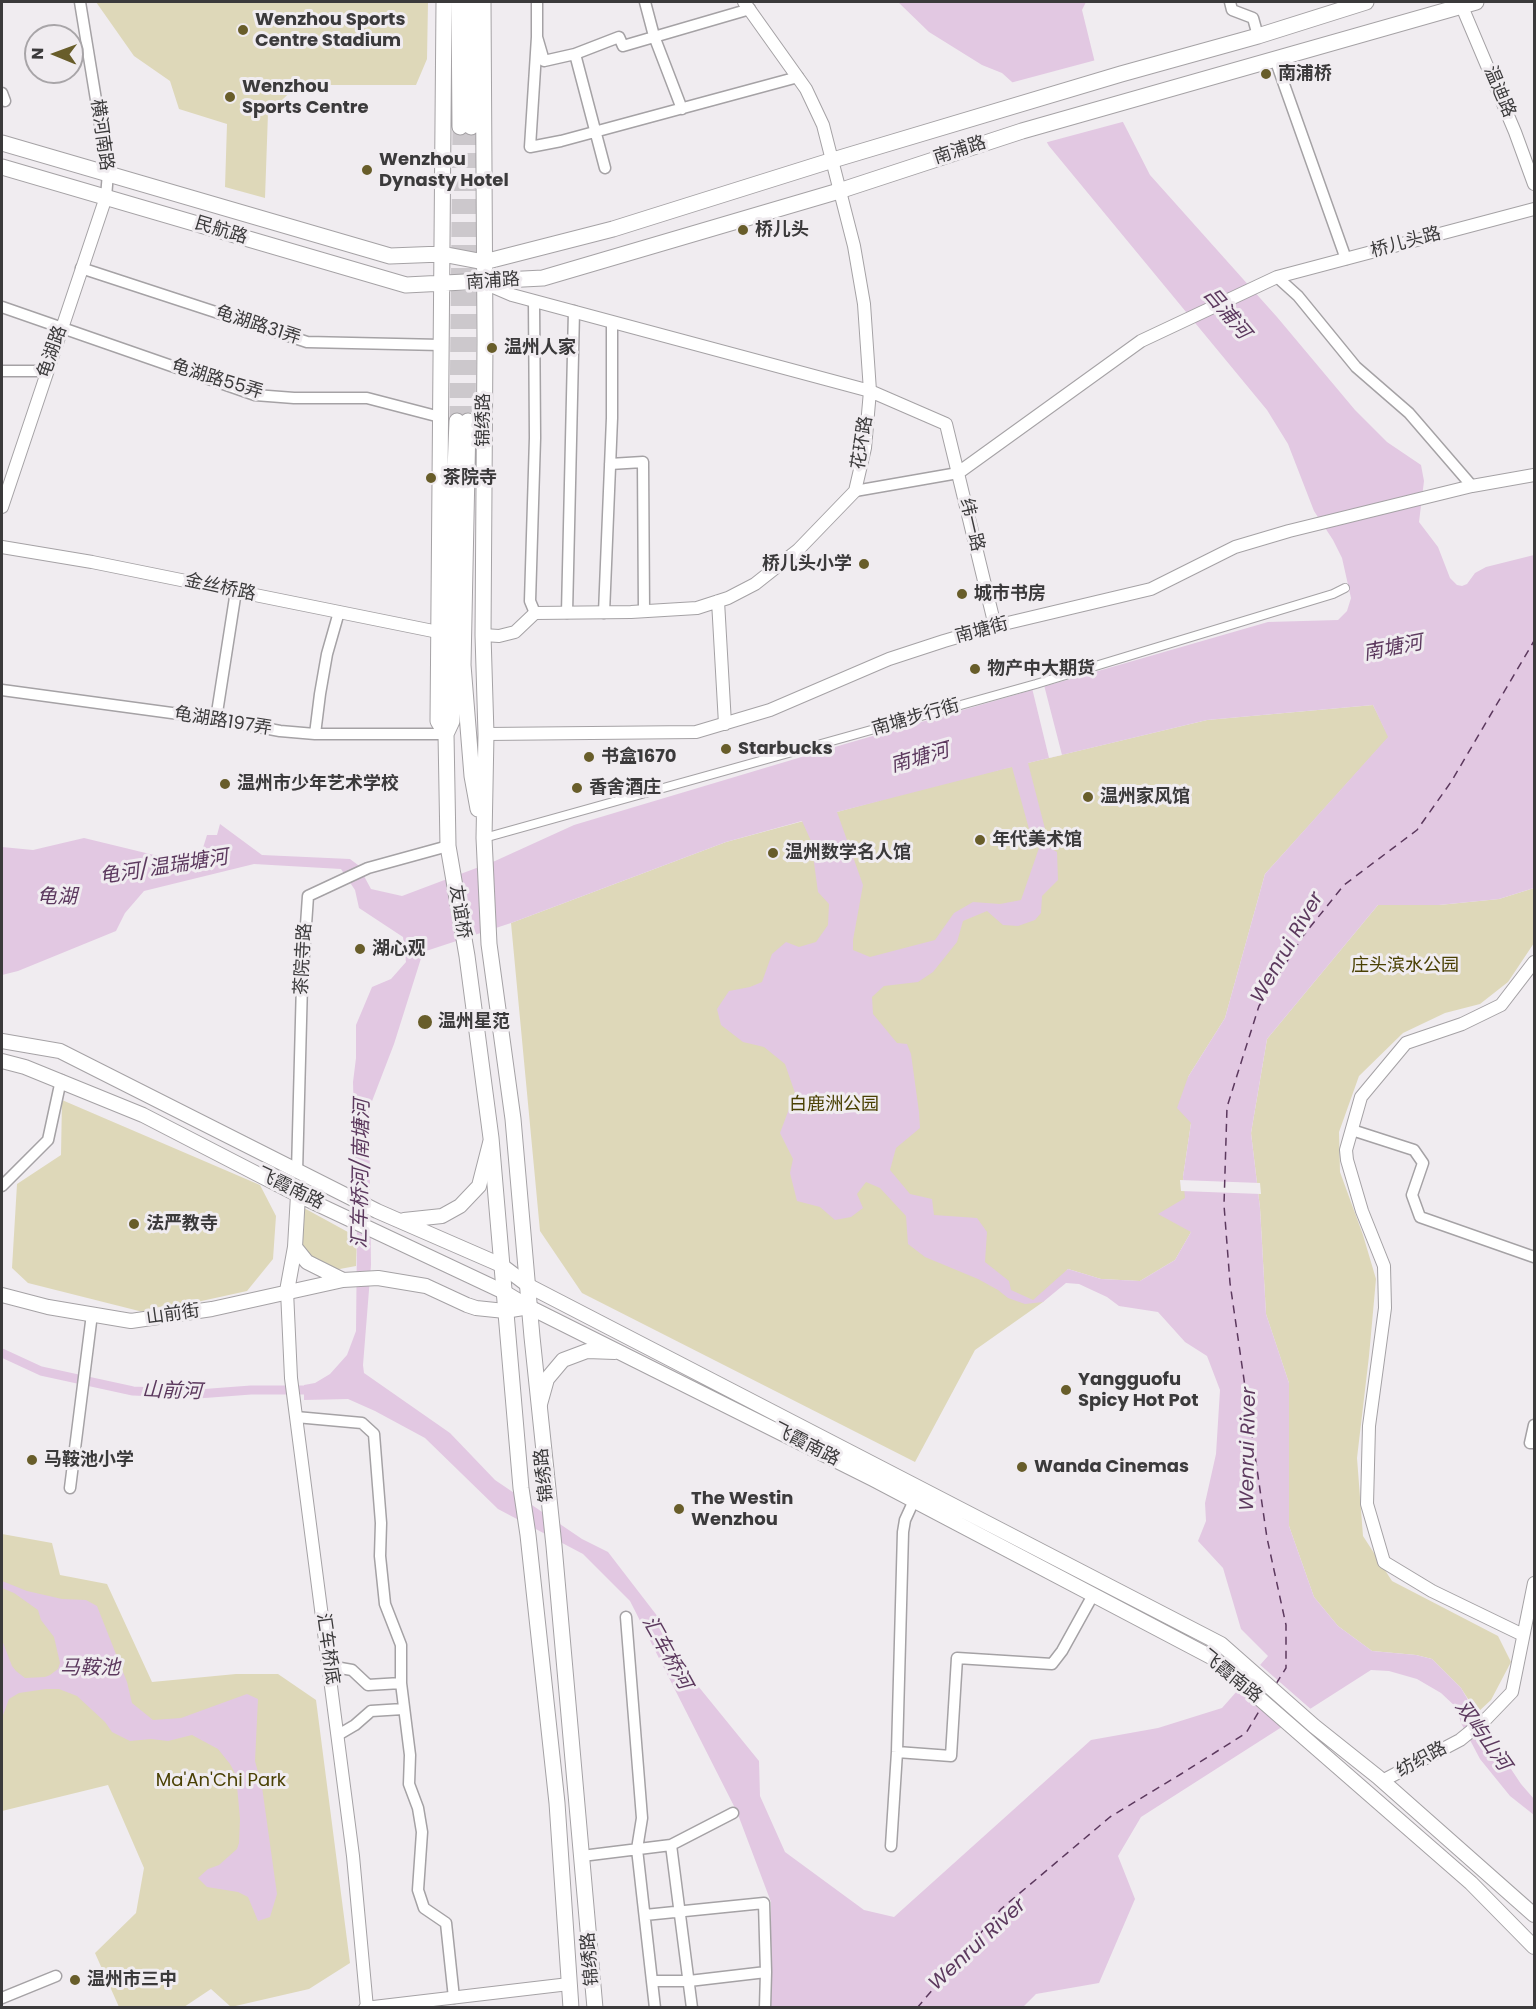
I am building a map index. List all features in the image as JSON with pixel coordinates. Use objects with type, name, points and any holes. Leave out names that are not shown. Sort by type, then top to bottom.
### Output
[{"type":"main road","name":"锦绣路","points":[[444,2],[438,721],[446,734]]},
{"type":"main road","points":[[459,2],[465,127],[470,2]]},
{"type":"main road","name":"锦绣路","points":[[483,2],[485,861]]},
{"type":"main road","name":"南浦路","points":[[442,254],[484,262],[613,228],[833,160],[1121,74],[1258,36],[1366,2]]},
{"type":"main road","name":"南浦路","points":[[442,285],[543,278],[839,191],[1022,131],[1466,2]]},
{"type":"main road","name":"民航路","points":[[2,143],[390,256],[442,254]]},
{"type":"main road","name":"民航路","points":[[2,167],[406,285],[442,285]]},
{"type":"main road","name":"锦绣路","points":[[452,869],[448,846],[446,734],[452,721],[451,567],[463,421],[463,665],[472,776],[484,838]]},
{"type":"main road","name":"友谊桥","points":[[485,861],[489,944]]},
{"type":"main road","name":"友谊桥","points":[[452,869],[467,956]]},
{"type":"main road","name":"锦绣路","points":[[489,944],[513,1119],[595,2007]]},
{"type":"main road","name":"锦绣路","points":[[467,956],[491,1138],[521,1488],[557,1803],[571,2007]]},
{"type":"main road","name":"飞霞南路","points":[[2,1041],[60,1051],[377,1211],[501,1265],[529,1287],[917,1495],[1093,1595],[1213,1658],[1471,1882],[1534,1947]]},
{"type":"main road","name":"飞霞南路","points":[[2,1061],[61,1080],[143,1115],[298,1195],[315,1201],[504,1292],[529,1307],[620,1352],[1221,1644],[1314,1726],[1382,1781],[1534,1915]]},
{"type":"main road","points":[[402,1221],[442,1216],[460,1206],[479,1186],[491,1138]]},
{"type":"main road","points":[[287,1291],[295,1247],[298,1195]]},
{"type":"main road","name":"山前街","points":[[295,1247],[307,1262],[345,1279]]},
{"type":"main road","name":"山前街","points":[[2,1295],[48,1307],[131,1321],[212,1310],[345,1279],[378,1278],[426,1286],[466,1305],[505,1311],[529,1307]]},
{"type":"main road","points":[[539,1409],[547,1379],[563,1360],[587,1351],[620,1352]]},
{"type":"street","name":"横河南路","points":[[80,2],[108,173],[106,197]]},
{"type":"street","points":[[537,2],[530,147],[595,132],[798,77]]},
{"type":"street","points":[[645,2],[654,36],[682,109]]},
{"type":"street","points":[[1230,2],[1232,10],[1253,18],[1258,36]]},
{"type":"street","name":"温迪路","points":[[1466,2],[1534,184]]},
{"type":"street","points":[[537,37],[544,61],[575,54],[619,37],[623,46],[747,5]]},
{"type":"street","name":"花环路","points":[[535,613],[697,608],[718,601],[755,584],[798,550],[855,491],[865,448],[870,391],[864,304],[854,246],[823,124],[807,89],[747,5]]},
{"type":"street","points":[[575,54],[604,168]]},
{"type":"street","points":[[1275,59],[1346,259]]},
{"type":"street","name":"龟湖路","points":[[2,507],[106,197]]},
{"type":"street","name":"桥儿头路","points":[[958,473],[1141,341],[1277,277],[1534,209]]},
{"type":"street","name":"龟湖路31弄","points":[[81,268],[307,342],[441,345]]},
{"type":"street","points":[[1277,277],[1298,296],[1356,367],[1409,412],[1472,486]]},
{"type":"street","points":[[484,283],[512,295],[870,391]]},
{"type":"street","points":[[483,635],[499,636],[515,632],[535,613],[530,601],[535,438],[534,301]]},
{"type":"street","name":"龟湖路55弄","points":[[2,307],[255,395],[294,398],[367,398],[440,417]]},
{"type":"street","points":[[567,613],[574,311]]},
{"type":"street","points":[[604,612],[612,418],[612,322]]},
{"type":"street","points":[[2,371],[47,371]]},
{"type":"street","name":"纬一路","points":[[870,391],[946,424],[995,626]]},
{"type":"street","points":[[610,464],[643,462],[645,611]]},
{"type":"street","points":[[855,491],[958,473]]},
{"type":"street","name":"南塘街","points":[[486,734],[696,732],[770,710],[889,659],[995,626],[1151,589],[1235,547],[1289,531],[1472,486],[1534,475]]},
{"type":"street","name":"金丝桥路","points":[[2,547],[92,562],[438,632]]},
{"type":"street","name":"南塘步行街","points":[[484,838],[1036,684],[1333,594],[1345,588]]},
{"type":"street","points":[[216,719],[236,591]]},
{"type":"street","points":[[718,601],[725,724]]},
{"type":"street","points":[[315,734],[327,654],[339,612]]},
{"type":"street","name":"龟湖路197弄","points":[[2,690],[216,719],[280,731],[315,734],[446,734]]},
{"type":"street","name":"茶院寺路","points":[[297,1172],[302,983],[308,896],[368,867],[448,846]]},
{"type":"street","points":[[1523,1635],[1432,1591],[1384,1562],[1366,1504],[1369,1426],[1385,1308],[1384,1266],[1362,1211],[1346,1150],[1361,1097],[1406,1043],[1462,1024],[1501,1005],[1534,962]]},
{"type":"street","points":[[2,1186],[48,1140],[61,1080]]},
{"type":"street","points":[[1352,1130],[1414,1150],[1423,1163],[1412,1195],[1420,1217],[1534,1257]]},
{"type":"street","name":"汇车桥底","points":[[287,1291],[291,1378],[353,1856],[366,2007]]},
{"type":"street","points":[[70,1488],[92,1314]]},
{"type":"street","points":[[295,1413],[362,1423],[374,1434],[381,1523],[380,1556],[386,1604],[401,1645],[403,1709],[410,1755],[409,1784],[418,1808],[422,1832],[418,1890],[424,1908],[446,1923],[454,1998]]},
{"type":"street","points":[[1534,1425],[1530,1443],[1534,1443]]},
{"type":"street","points":[[891,1846],[897,1752],[903,1532],[905,1520],[917,1495]]},
{"type":"street","name":"纺织路","points":[[1382,1781],[1460,1740],[1487,1718],[1512,1692],[1534,1583]]},
{"type":"street","points":[[897,1752],[951,1756],[957,1659],[1052,1664],[1062,1651],[1093,1595]]},
{"type":"street","points":[[626,1617],[642,1818],[637,1849],[655,2007]]},
{"type":"street","points":[[329,1666],[352,1670],[368,1685],[401,1683]]},
{"type":"street","points":[[338,1736],[371,1711],[403,1709]]},
{"type":"street","points":[[582,1856],[671,1845],[733,1813]]},
{"type":"street","points":[[671,1845],[692,2007]]},
{"type":"street","points":[[645,1916],[764,1903],[765,2007]]},
{"type":"street","points":[[653,1981],[688,1981],[766,1972]]},
{"type":"street","points":[[2,1998],[56,1976]]},
{"type":"street","points":[[366,2007],[569,1984]]},
{"type":"green space","name":"Wenzhou Sports Centre","points":[[96,2],[428,2],[427,59],[416,85],[298,85],[268,113],[265,198],[225,187],[227,124],[179,109],[170,81],[134,56]]},
{"type":"green space","name":"白鹿洲公园","points":[[1373,705],[1389,737],[1265,874],[1225,1018],[1188,1077],[1191,1123],[1183,1177],[1191,1232],[1175,1260],[1140,1281],[1101,1279],[1068,1269],[1043,1302],[975,1350],[915,1462],[582,1293],[540,1231],[511,923],[726,842],[944,783],[1207,720]]},
{"type":"green space","name":"庄头滨水公园","points":[[1534,888],[1534,943],[1508,982],[1480,1004],[1445,1013],[1403,1033],[1359,1076],[1339,1132],[1340,1172],[1376,1279],[1357,1458],[1363,1536],[1392,1581],[1498,1636],[1511,1662],[1491,1700],[1477,1713],[1461,1688],[1432,1659],[1416,1655],[1372,1651],[1338,1626],[1314,1597],[1289,1526],[1289,1383],[1266,1314],[1260,1208],[1251,1133],[1267,1039],[1378,905],[1439,905],[1499,899]]},
{"type":"green space","points":[[62,1100],[260,1185],[276,1216],[273,1259],[247,1291],[147,1313],[28,1283],[12,1268],[17,1184],[61,1155]]},
{"type":"green space","points":[[304,1208],[357,1237],[356,1266],[329,1271],[300,1250]]},
{"type":"green space","name":"Ma'An'Chi Park","points":[[2,1534],[52,1543],[60,1575],[107,1584],[152,1682],[236,1674],[278,1674],[316,1700],[350,1963],[309,1989],[231,2007],[211,1989],[184,2007],[119,2007],[95,1953],[136,1913],[144,1868],[108,1785],[2,1811]]},
{"type":"water","points":[[898,2],[1086,2],[1082,10],[1097,71],[1150,175],[1277,317],[1355,410],[1387,442],[1421,465],[1424,481],[1419,522],[1438,547],[1450,578],[1457,585],[1462,586],[1467,584],[1475,573],[1486,567],[1534,555],[1534,888],[1499,899],[1439,905],[1378,905],[1267,1039],[1251,1133],[1260,1208],[1266,1314],[1289,1383],[1289,1526],[1314,1597],[1338,1626],[1372,1651],[1416,1655],[1432,1659],[1461,1688],[1491,1739],[1521,1784],[1534,1799],[1534,1815],[1510,1796],[1480,1759],[1461,1723],[1457,1708],[1441,1693],[1417,1679],[1389,1671],[1371,1670],[1141,1817],[1118,1856],[1135,1899],[1099,1983],[1036,1994],[1023,2007],[769,2007],[771,1902],[737,1812],[630,1601],[583,1554],[498,1509],[425,1438],[348,1399],[304,1400],[304,1385],[315,1383],[330,1374],[347,1355],[356,1331],[357,1237],[353,1082],[356,1025],[372,987],[391,979],[406,962],[403,937],[359,908],[355,890],[341,869],[254,864],[144,891],[125,913],[116,931],[18,971],[2,975],[2,847],[33,850],[84,838],[154,855],[192,856],[202,851],[207,835],[217,835],[220,824],[262,855],[350,859],[358,865],[371,889],[402,896],[495,861],[574,825],[845,744],[1268,622],[1338,620],[1347,611],[1351,598],[1342,558],[1314,511],[1288,444],[1267,410],[1049,146],[1012,82],[1002,73],[982,65],[929,32]],"holes":[[[1373,705],[1388,737],[1265,874],[1225,1018],[1188,1077],[1177,1108],[1191,1123],[1183,1177],[1185,1198],[1158,1214],[1191,1232],[1175,1260],[1140,1281],[1101,1279],[1068,1269],[1033,1300],[1011,1290],[1009,1281],[985,1262],[987,1232],[977,1218],[934,1215],[932,1199],[910,1194],[890,1170],[896,1148],[920,1128],[919,1112],[911,1054],[907,1044],[897,1043],[873,1014],[872,997],[884,986],[918,982],[933,972],[957,942],[963,921],[987,911],[1003,925],[1018,926],[1035,920],[1041,913],[1042,896],[1058,880],[1057,852],[1050,848],[1028,763],[1207,720]],[[1012,767],[1029,829],[1039,848],[1021,900],[1000,904],[973,902],[954,913],[935,940],[870,957],[853,950],[863,885],[837,812]],[[802,821],[811,841],[818,892],[829,904],[828,925],[816,942],[799,947],[786,942],[772,954],[762,982],[729,991],[717,1009],[721,1025],[743,1042],[764,1047],[785,1064],[795,1093],[780,1133],[793,1159],[790,1173],[797,1201],[820,1207],[835,1220],[851,1217],[863,1208],[857,1194],[866,1182],[880,1188],[906,1216],[908,1244],[925,1257],[978,1279],[1008,1298],[1025,1304],[1043,1302],[1066,1283],[1079,1284],[1107,1297],[1119,1306],[1158,1312],[1185,1342],[1207,1356],[1220,1390],[1216,1454],[1205,1503],[1206,1521],[1198,1541],[1223,1568],[1241,1629],[1268,1656],[1222,1708],[1158,1728],[1091,1740],[894,1917],[864,1910],[785,1852],[760,1796],[759,1761],[672,1654],[658,1617],[608,1552],[582,1539],[495,1480],[450,1433],[364,1373],[371,1265],[369,1109],[394,1044],[423,952],[511,923],[726,842]]]},
{"type":"water","name":"马鞍池","points":[[2,1581],[27,1591],[62,1599],[86,1600],[97,1606],[127,1682],[132,1703],[153,1720],[181,1718],[247,1694],[258,1699],[255,1761],[262,1787],[277,1894],[270,1917],[258,1921],[248,1897],[238,1892],[207,1887],[198,1878],[208,1869],[219,1865],[237,1849],[239,1843],[240,1819],[236,1775],[218,1749],[192,1735],[168,1741],[151,1739],[130,1741],[112,1732],[105,1722],[77,1696],[59,1689],[19,1693],[9,1699],[2,1718],[2,1640],[12,1666],[25,1678],[50,1675],[58,1669],[60,1663],[54,1637],[41,1620],[38,1610],[14,1593],[2,1588]]},
{"type":"pier","points":[[1096,60],[1126,121],[1044,143],[1010,83]]},
{"type":"pier","points":[[1044,685],[1062,755],[1049,758],[1032,688]]},
{"type":"pier","points":[[1180,1180],[1260,1183],[1261,1194],[1181,1191]]},
{"type":"pier","points":[[1258,1663],[1313,1711],[1284,1729],[1236,1688]]},
{"type":"waterway","name":"山前河","points":[[2,1353],[41,1371],[133,1391],[198,1394],[251,1390],[316,1390]]},
{"type":"ferry route","points":[[1276,1684],[1286,1668],[1286,1625],[1267,1538],[1230,1283],[1224,1205],[1227,1107],[1259,1006],[1303,936],[1344,885],[1417,830],[1451,782],[1534,641]]},
{"type":"ferry route","points":[[917,2008],[1001,1909],[1110,1817],[1246,1733],[1261,1708]]},
{"type":"tunnel","points":[[457,421],[460,127]]},
{"type":"tunnel","points":[[468,421],[471,127]]},
{"type":"place","name":"Wenzhou Sports Centre Stadium","points":[[243,30]]},
{"type":"place","name":"南浦桥","points":[[1266,74]]},
{"type":"place","name":"Wenzhou Sports Centre","points":[[230,97]]},
{"type":"place","name":"Wenzhou Dynasty Hotel","points":[[367,170]]},
{"type":"place","name":"桥儿头","points":[[743,230]]},
{"type":"place","name":"温州人家","points":[[492,348]]},
{"type":"place","name":"茶院寺","points":[[431,478]]},
{"type":"place","name":"桥儿头小学","points":[[864,564]]},
{"type":"place","name":"城市书房","points":[[962,594]]},
{"type":"place","name":"物产中大期货","points":[[975,669]]},
{"type":"place","name":"Starbucks","points":[[726,749]]},
{"type":"place","name":"书盒1670","points":[[589,757]]},
{"type":"place","name":"温州市少年艺术学校","points":[[225,784]]},
{"type":"place","name":"香舍酒庄","points":[[577,788]]},
{"type":"place","name":"温州家风馆","points":[[1088,797]]},
{"type":"place","name":"年代美术馆","points":[[980,840]]},
{"type":"place","name":"温州数学名人馆","points":[[773,853]]},
{"type":"place","name":"湖心观","points":[[360,949]]},
{"type":"place","name":"温州星范","points":[[425,1022]]},
{"type":"place","name":"法严教寺","points":[[134,1224]]},
{"type":"place","name":"Yangguofu Spicy Hot Pot","points":[[1066,1390]]},
{"type":"place","name":"马鞍池小学","points":[[32,1460]]},
{"type":"place","name":"Wanda Cinemas","points":[[1022,1467]]},
{"type":"place","name":"The Westin Wenzhou","points":[[679,1509]]},
{"type":"place","name":"温州市三中","points":[[75,1980]]},
{"type":"water label","name":"吕浦河","points":[[1226,314]]},
{"type":"water label","name":"南塘河","points":[[1393,649]]},
{"type":"water label","name":"南塘河","points":[[920,759]]},
{"type":"water label","name":"龟河/温瑞塘河","points":[[164,868]]},
{"type":"water label","name":"龟湖","points":[[57,898]]},
{"type":"water label","name":"Wenrui River","points":[[1288,948]]},
{"type":"water label","name":"汇车桥河/南塘河","points":[[362,1174]]},
{"type":"water label","name":"Wenrui River","points":[[1249,1449]]},
{"type":"water label","name":"汇车桥河","points":[[666,1653]]},
{"type":"water label","name":"双屿山河","points":[[1482,1736]]},
{"type":"water label","name":"Wenrui River","points":[[978,1945]]}]
